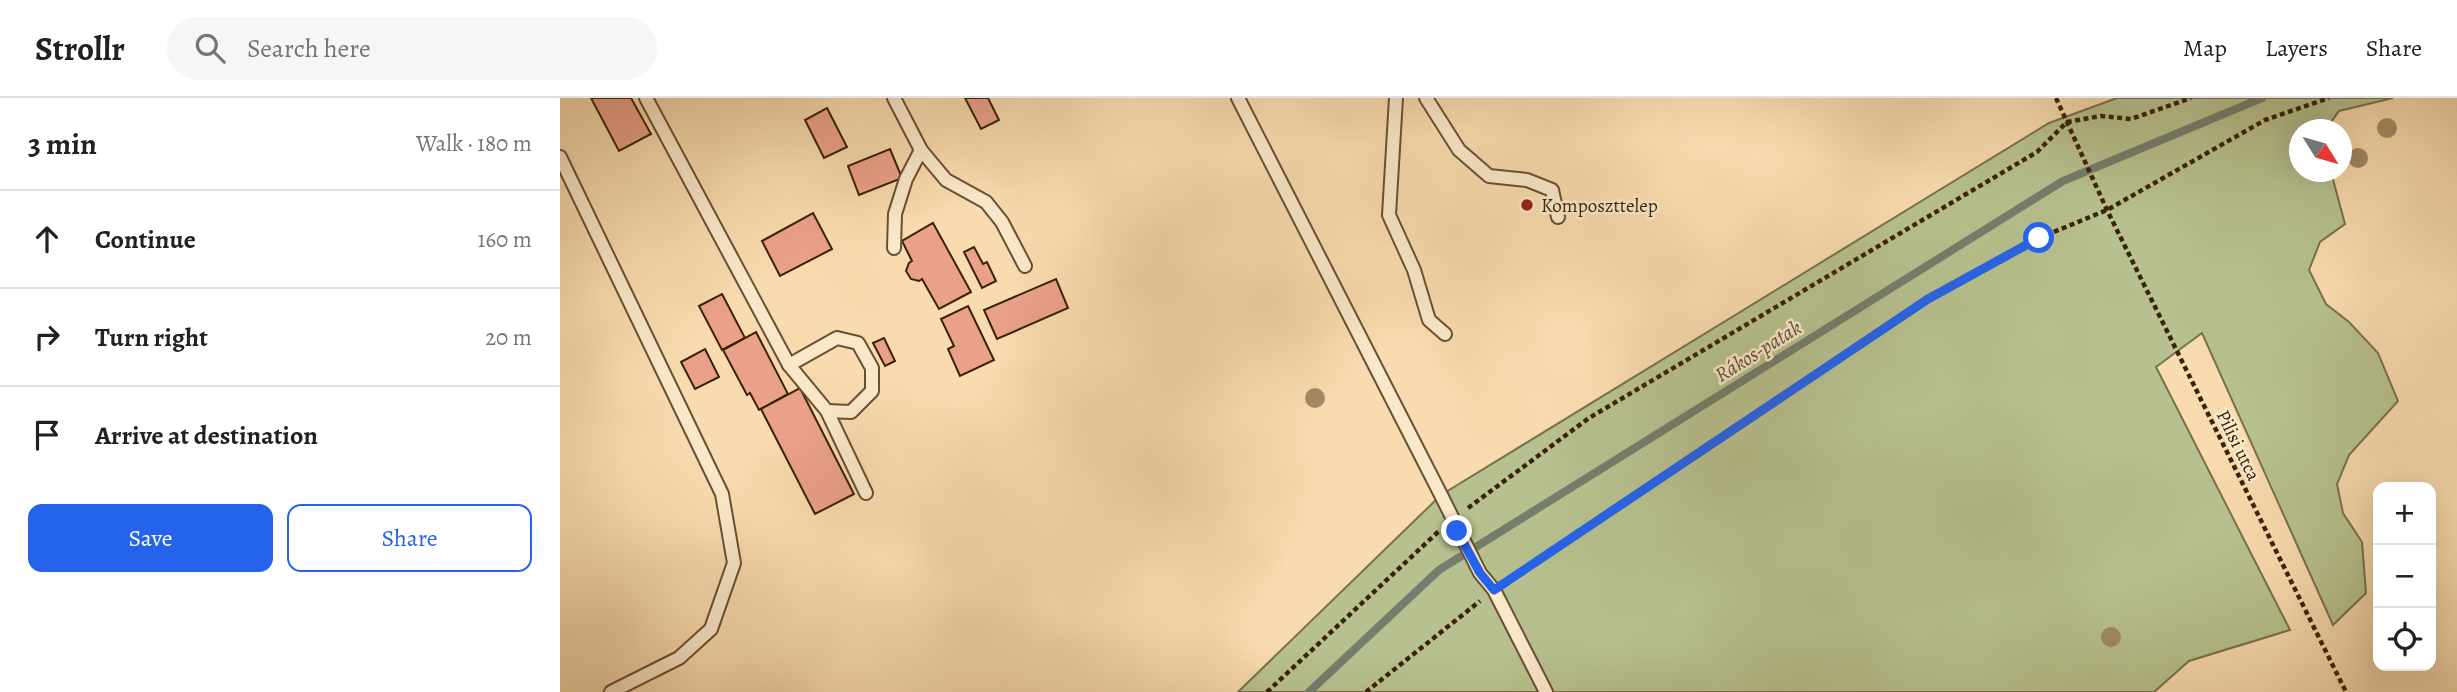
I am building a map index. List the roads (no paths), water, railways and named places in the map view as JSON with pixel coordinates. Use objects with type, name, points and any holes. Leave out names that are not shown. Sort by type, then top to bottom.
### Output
[{"type":"lane","points":[[646,98],[789,365],[827,411],[866,492]]},
{"type":"lane","points":[[894,98],[921,150],[946,180],[986,202],[1002,222],[1025,266]]},
{"type":"lane","points":[[1238,98],[1454,525],[1480,573],[1494,590],[1546,692]]},
{"type":"lane","points":[[1396,98],[1389,215],[1414,270],[1429,320],[1445,334]]},
{"type":"lane","points":[[1426,98],[1459,150],[1489,176],[1527,180],[1552,190],[1558,217]]},
{"type":"lane","points":[[894,248],[895,215],[906,178],[921,150]]},
{"type":"lane","points":[[560,157],[722,494],[734,563],[711,629],[679,658],[611,692]]},
{"type":"lane","points":[[789,365],[837,338],[858,343],[872,368],[872,391],[851,412],[827,411]]},
{"type":"waterway","name":"Rákos-patak","points":[[1309,692],[1439,570],[2063,181],[2262,98]]},
{"type":"place","name":"Komposzttelep","points":[[1527,205]]}]
